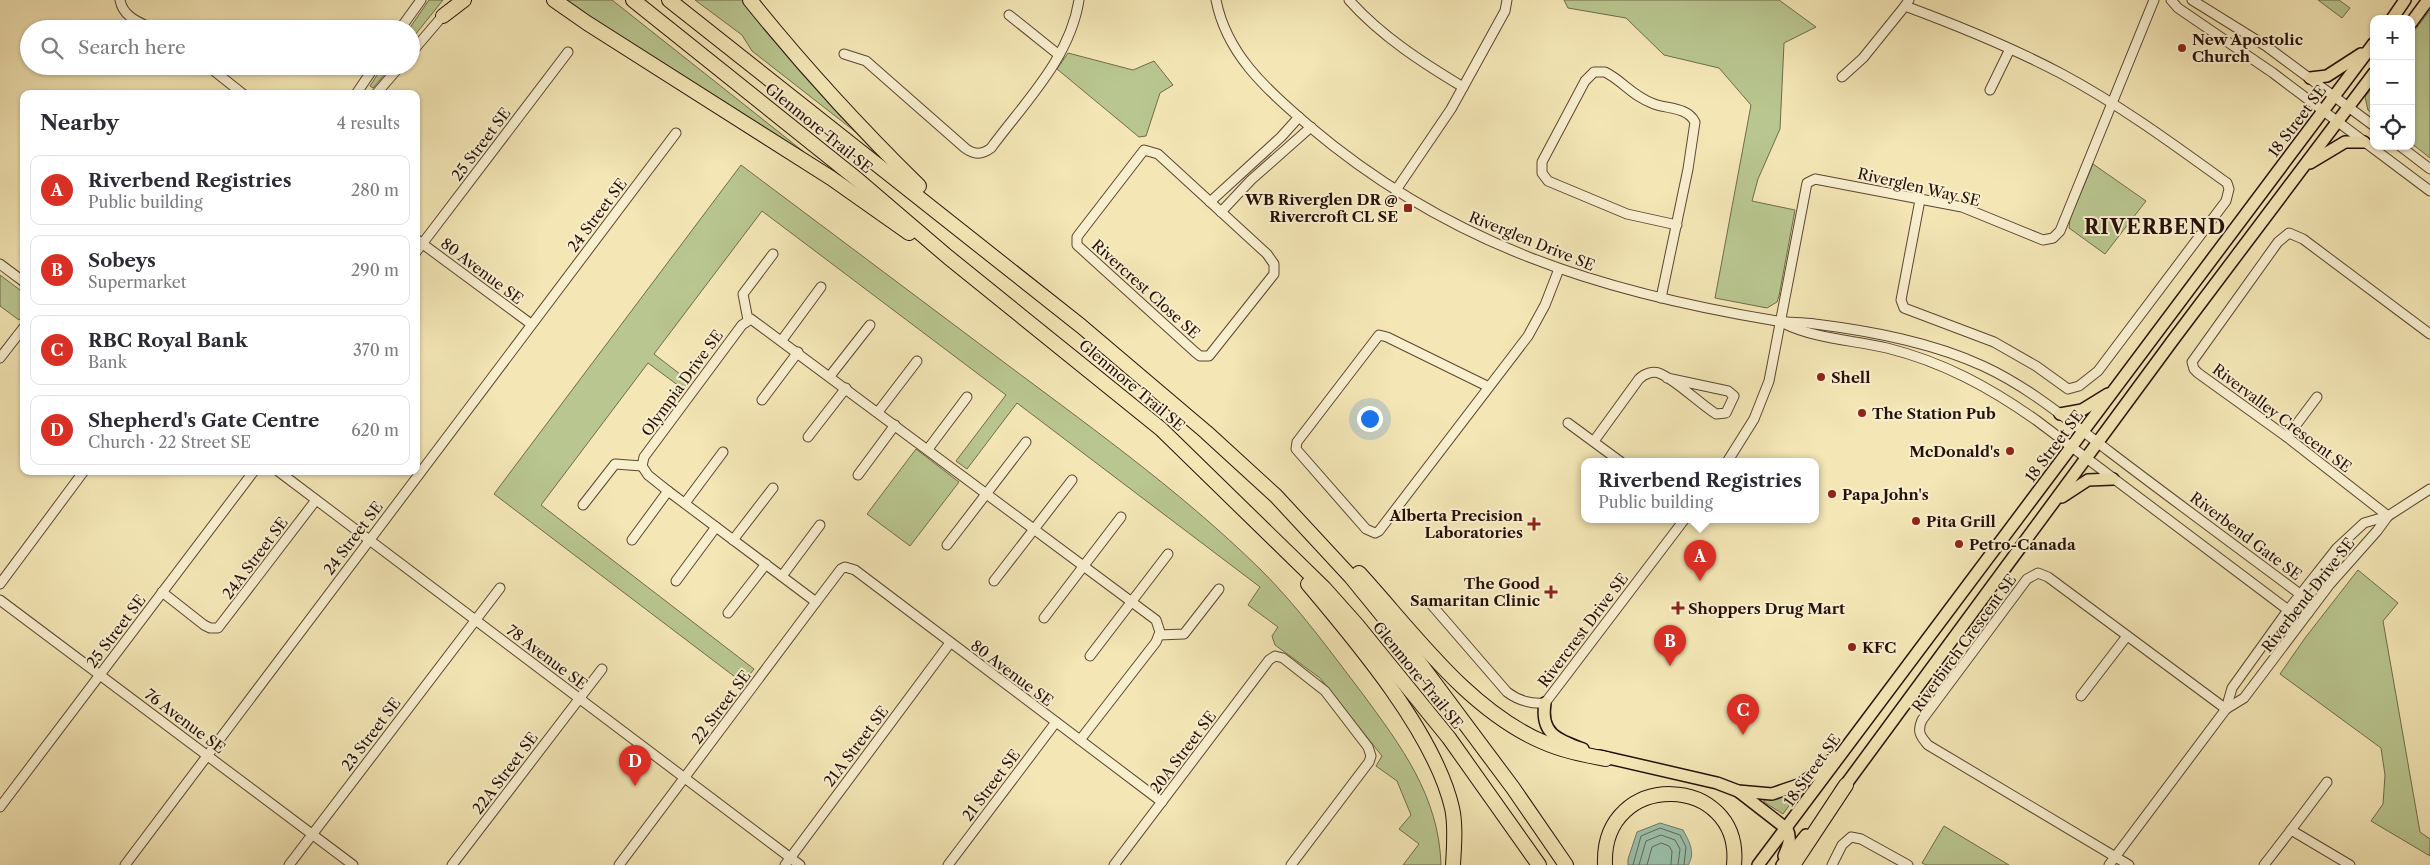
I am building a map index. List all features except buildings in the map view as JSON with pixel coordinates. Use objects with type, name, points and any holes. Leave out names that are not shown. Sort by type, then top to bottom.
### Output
[{"type":"highway","points":[[443,16],[464,0]]},
{"type":"highway","points":[[554,0],[831,178],[919,241],[948,256]]},
{"type":"highway","name":"Glenmore Trail SE","points":[[633,0],[858,180],[948,256],[1161,429],[1324,588],[1404,681],[1496,802],[1539,865]]},
{"type":"highway","name":"Glenmore Trail SE","points":[[669,0],[966,233],[1081,326],[1206,432],[1276,496],[1351,577],[1404,642],[1507,780],[1566,865]]},
{"type":"highway","points":[[750,0],[792,52],[862,129],[966,233]]},
{"type":"highway","points":[[1276,496],[1331,543],[1438,660],[1487,708],[1524,733],[1543,742],[1606,760]]},
{"type":"highway","points":[[1251,516],[1347,631],[1400,704],[1430,752],[1444,782],[1452,809],[1453,865]]},
{"type":"highway","points":[[1793,865],[1846,784]]},
{"type":"highway","points":[[1605,865],[1609,836],[1624,811],[1645,798],[1668,793],[1691,796],[1714,810],[1726,826],[1732,840],[1734,865]]},
{"type":"main road","points":[[2395,15],[2405,0]]},
{"type":"main road","points":[[2415,18],[2428,0]]},
{"type":"main road","points":[[2310,78],[2318,78],[2336,71],[2370,46]]},
{"type":"main road","name":"18 Street SE","points":[[1758,865],[1787,829],[2370,48]]},
{"type":"main road","points":[[1782,865],[1846,784],[2085,458],[2370,78]]},
{"type":"main road","points":[[2302,168],[2345,142],[2364,142]]},
{"type":"main road","points":[[2060,414],[2082,410],[2114,391]]},
{"type":"main road","points":[[2051,506],[2070,489],[2088,480],[2113,479]]},
{"type":"main road","points":[[1545,702],[1545,724],[1555,736],[1606,760],[1717,784],[1738,791],[1772,794],[1795,787],[1812,777],[1852,742]]},
{"type":"main road","points":[[1738,791],[1787,829],[1790,835],[1790,842],[1782,865]]},
{"type":"street","points":[[120,0],[125,12],[138,20]]},
{"type":"street","points":[[407,20],[421,0]]},
{"type":"street","points":[[420,43],[456,0]]},
{"type":"street","points":[[844,54],[866,61],[965,148],[970,152],[980,154],[991,148],[1059,55],[1072,29],[1079,0]]},
{"type":"street","name":"Riverglen Drive SE","points":[[1216,0],[1224,30],[1236,53],[1252,72],[1310,127],[1366,170],[1396,190],[1476,236],[1594,281],[1661,298],[1781,322],[1817,324],[1866,333],[1927,346],[1958,356],[2017,384],[2083,432]]},
{"type":"street","points":[[1349,0],[1365,18],[1401,46],[1463,87]]},
{"type":"street","points":[[1396,190],[1434,136],[1463,87],[1505,11],[1506,0]]},
{"type":"street","name":"Riverglen Way SE","points":[[1781,322],[1806,184],[1815,179],[1962,207],[2043,240],[2053,238],[2060,231],[2154,0]]},
{"type":"street","points":[[2171,0],[2178,8],[2241,50],[2430,191]]},
{"type":"street","points":[[2192,0],[2242,29],[2370,123]]},
{"type":"street","points":[[1842,77],[1863,58],[1907,3],[2062,74],[2158,132],[2226,183],[2229,189],[2226,201],[2098,371],[2079,386],[2068,389],[2036,366],[1994,342],[1904,308],[1901,300],[1920,200]]},
{"type":"street","points":[[1009,15],[1059,55]]},
{"type":"street","points":[[1990,90],[2010,49]]},
{"type":"street","name":"25 Street SE","points":[[420,241],[568,52]]},
{"type":"street","points":[[1661,298],[1677,225],[1696,127],[1693,117],[1686,112],[1654,104],[1634,94],[1605,72],[1594,72],[1585,81],[1542,162],[1542,173],[1548,181],[1609,207],[1677,225]]},
{"type":"street","points":[[219,75],[238,90]]},
{"type":"street","points":[[359,90],[369,75]]},
{"type":"street","points":[[379,90],[392,75]]},
{"type":"street","points":[[1210,202],[1282,137],[1299,117]]},
{"type":"street","points":[[1221,212],[1246,185],[1310,127]]},
{"type":"street","name":"24 Street SE","points":[[420,473],[676,133]]},
{"type":"street","name":"Rivercrest Close SE","points":[[1144,150],[1158,154],[1221,212],[1267,254],[1275,269],[1274,274],[1213,353],[1205,357],[1200,356],[1180,339],[1080,248],[1076,241],[1080,233],[1144,150]]},
{"type":"street","points":[[2405,150],[2430,169]]},
{"type":"street","name":"Rivervalley Crescent SE","points":[[2388,516],[2287,437],[2194,369],[2192,362],[2283,236],[2289,233],[2302,239],[2430,334]]},
{"type":"street","name":"80 Avenue SE","points":[[420,243],[531,324]]},
{"type":"street","points":[[773,254],[743,294],[748,320],[755,320],[1156,620],[1159,636],[1080,740]]},
{"type":"street","points":[[0,264],[20,279]]},
{"type":"street","points":[[1489,387],[1387,337],[1379,335],[1296,442],[1296,449],[1366,529],[1375,533],[1384,527],[1528,336],[1539,318],[1559,269]]},
{"type":"street","points":[[782,340],[822,288]]},
{"type":"street","name":"Olympia Drive SE","points":[[642,466],[644,457],[742,325],[748,320]]},
{"type":"street","points":[[1730,458],[1745,436],[1765,394],[1781,322]]},
{"type":"street","name":"Riverglen Drive SE","points":[[1781,322],[1812,333],[1924,358],[1952,369],[2006,399],[2085,458]]},
{"type":"street","points":[[830,376],[870,325]]},
{"type":"street","points":[[0,358],[20,332]]},
{"type":"street","points":[[762,400],[798,352]]},
{"type":"street","points":[[878,412],[917,361]]},
{"type":"street","points":[[1594,441],[1644,375],[1656,372],[1716,414],[1726,412],[1733,400],[1734,396],[1728,391],[1667,378]]},
{"type":"street","points":[[808,437],[846,388]]},
{"type":"street","points":[[928,449],[967,397]]},
{"type":"street","points":[[2287,437],[2317,397]]},
{"type":"street","points":[[1568,423],[1616,458]]},
{"type":"street","points":[[858,475],[895,425]]},
{"type":"street","name":"Riverbend Gate SE","points":[[2083,432],[2300,594],[2308,613]]},
{"type":"street","points":[[947,545],[1026,442]]},
{"type":"street","points":[[685,503],[723,452]]},
{"type":"street","points":[[2085,458],[2288,610],[2308,613]]},
{"type":"street","points":[[583,505],[615,464],[642,466],[648,475],[668,491],[816,602]]},
{"type":"street","points":[[0,584],[81,475]]},
{"type":"street","name":"25 Street SE","points":[[0,807],[251,475]]},
{"type":"street","name":"78 Avenue SE","points":[[283,475],[685,778],[787,861],[800,865]]},
{"type":"street","name":"24 Street SE","points":[[126,865],[418,475]]},
{"type":"street","points":[[994,581],[1072,480]]},
{"type":"street","points":[[733,540],[773,488]]},
{"type":"street","name":"Riverbend Drive SE","points":[[2110,865],[2226,709],[2232,688],[2300,594],[2337,548],[2364,523],[2388,516],[2430,488]]},
{"type":"street","points":[[632,540],[668,491]]},
{"type":"street","name":"24A Street SE","points":[[162,592],[204,625],[213,629],[221,626],[316,500]]},
{"type":"street","name":"Riverbend Drive SE","points":[[2226,709],[2244,698],[2343,568],[2388,516]]},
{"type":"street","points":[[1044,618],[1121,517]]},
{"type":"street","name":"Rivercrest Drive SE","points":[[1430,603],[1507,692],[1529,703],[1545,702],[1682,523]]},
{"type":"street","points":[[782,576],[820,525]]},
{"type":"street","points":[[676,581],[716,527]]},
{"type":"street","points":[[1090,656],[1168,554]]},
{"type":"street","points":[[728,614],[766,564]]},
{"type":"street","name":"80 Avenue SE","points":[[845,567],[855,570],[1162,802]]},
{"type":"street","name":"22 Street SE","points":[[619,865],[816,602],[845,567]]},
{"type":"street","name":"Riverbirch Crescent SE","points":[[2116,857],[1928,745],[1919,731],[1922,720],[1944,690],[2031,576],[2038,573],[2048,577],[2226,709]]},
{"type":"street","name":"23 Street SE","points":[[289,865],[500,588]]},
{"type":"street","points":[[1159,636],[1184,634],[1219,590]]},
{"type":"street","name":"76 Avenue SE","points":[[0,600],[353,865]]},
{"type":"street","points":[[2081,696],[2127,636]]},
{"type":"street","name":"21A Street SE","points":[[787,861],[950,643]]},
{"type":"street","name":"20A Street SE","points":[[1114,865],[1269,660],[1275,656],[1283,658],[1325,691],[1368,747],[1371,756],[1369,762],[1291,865]]},
{"type":"street","name":"22A Street SE","points":[[452,865],[602,669]]},
{"type":"street","name":"21 Street SE","points":[[948,865],[1056,722]]},
{"type":"street","points":[[2264,865],[2327,782]]},
{"type":"street","points":[[2291,830],[2350,865]]},
{"type":"street","points":[[1832,865],[1842,845],[1850,837],[1861,839],[1908,865]]},
{"type":"street","points":[[2116,857],[2129,865]]},
{"type":"green space","points":[[429,0],[443,0],[420,29],[420,20],[415,20]]},
{"type":"green space","points":[[562,0],[612,0],[804,152],[801,155]]},
{"type":"green space","points":[[695,0],[746,0],[860,131],[857,133],[752,51],[742,35]]},
{"type":"green space","points":[[1564,0],[1779,0],[1816,27],[1784,43],[1780,129],[1758,179],[1752,201],[1795,210],[1777,302],[1767,308],[1715,298],[1751,105],[1719,68],[1664,55],[1626,18],[1568,8]]},
{"type":"green space","points":[[2318,0],[2339,0],[2350,8],[2342,18]]},
{"type":"green space","points":[[2430,10],[2430,158],[2415,146],[2415,30]]},
{"type":"green space","points":[[1068,53],[1133,70],[1154,61],[1173,85],[1160,93],[1146,136],[1139,137],[1057,69]]},
{"type":"green space","points":[[377,75],[384,75],[373,88],[370,86]]},
{"type":"green space","points":[[2370,90],[2370,112],[2368,110],[2365,97]]},
{"type":"green space","points":[[2093,164],[2146,201],[2105,254],[2069,228],[2070,219]]},
{"type":"green space","points":[[741,165],[1127,455],[1230,540],[1262,571],[1289,600],[1326,646],[1377,713],[1404,753],[1425,794],[1433,816],[1439,840],[1441,865],[1403,865],[1419,844],[1399,829],[1411,815],[1397,781],[1376,766],[1382,756],[1320,678],[1275,645],[1272,636],[1278,627],[1248,605],[1260,587],[1017,403],[967,469],[956,461],[1006,395],[762,211],[654,354],[689,381],[683,389],[648,363],[541,505],[754,669],[743,683],[494,494]]},
{"type":"green space","points":[[0,275],[20,290],[20,319],[19,320],[0,306]]},
{"type":"green space","points":[[916,449],[959,482],[910,546],[867,514]]},
{"type":"green space","points":[[2358,570],[2398,603],[2383,621],[2420,832],[2430,839],[2430,856],[2371,821],[2383,804],[2385,775],[2381,748],[2280,674],[2305,638]]},
{"type":"green space","points":[[1794,792],[1796,796],[1783,814],[1764,802],[1764,798]]},
{"type":"green space","points":[[1944,826],[2009,865],[1926,865],[1922,863]]},
{"type":"water","points":[[1660,823],[1683,830],[1692,852],[1688,865],[1628,865],[1628,859],[1637,832]]},
{"type":"place","name":"New Apostolic Church","points":[[2182,48]]},
{"type":"place","name":"WB Riverglen DR @ Rivercroft CL SE","points":[[1408,208]]},
{"type":"place","name":"Shell","points":[[1821,377]]},
{"type":"place","name":"The Station Pub","points":[[1862,413]]},
{"type":"place","name":"McDonald's","points":[[2010,451]]},
{"type":"place","name":"Papa John's","points":[[1832,494]]},
{"type":"place","name":"Pita Grill","points":[[1916,521]]},
{"type":"place","name":"Alberta Precision Laboratories","points":[[1534,524]]},
{"type":"place","name":"Petro-Canada","points":[[1959,544]]},
{"type":"place","name":"Riverbend Registries","points":[[1700,581]]},
{"type":"place","name":"The Good Samaritan Clinic","points":[[1551,592]]},
{"type":"place","name":"Shoppers Drug Mart","points":[[1678,608]]},
{"type":"place","name":"KFC","points":[[1852,647]]},
{"type":"place","name":"Sobeys","points":[[1670,666]]},
{"type":"place","name":"RBC Royal Bank","points":[[1743,735]]},
{"type":"place","name":"Shepherd's Gate Centre","points":[[635,786]]},
{"type":"district","name":"RIVERBEND","points":[[2155,227]]}]
